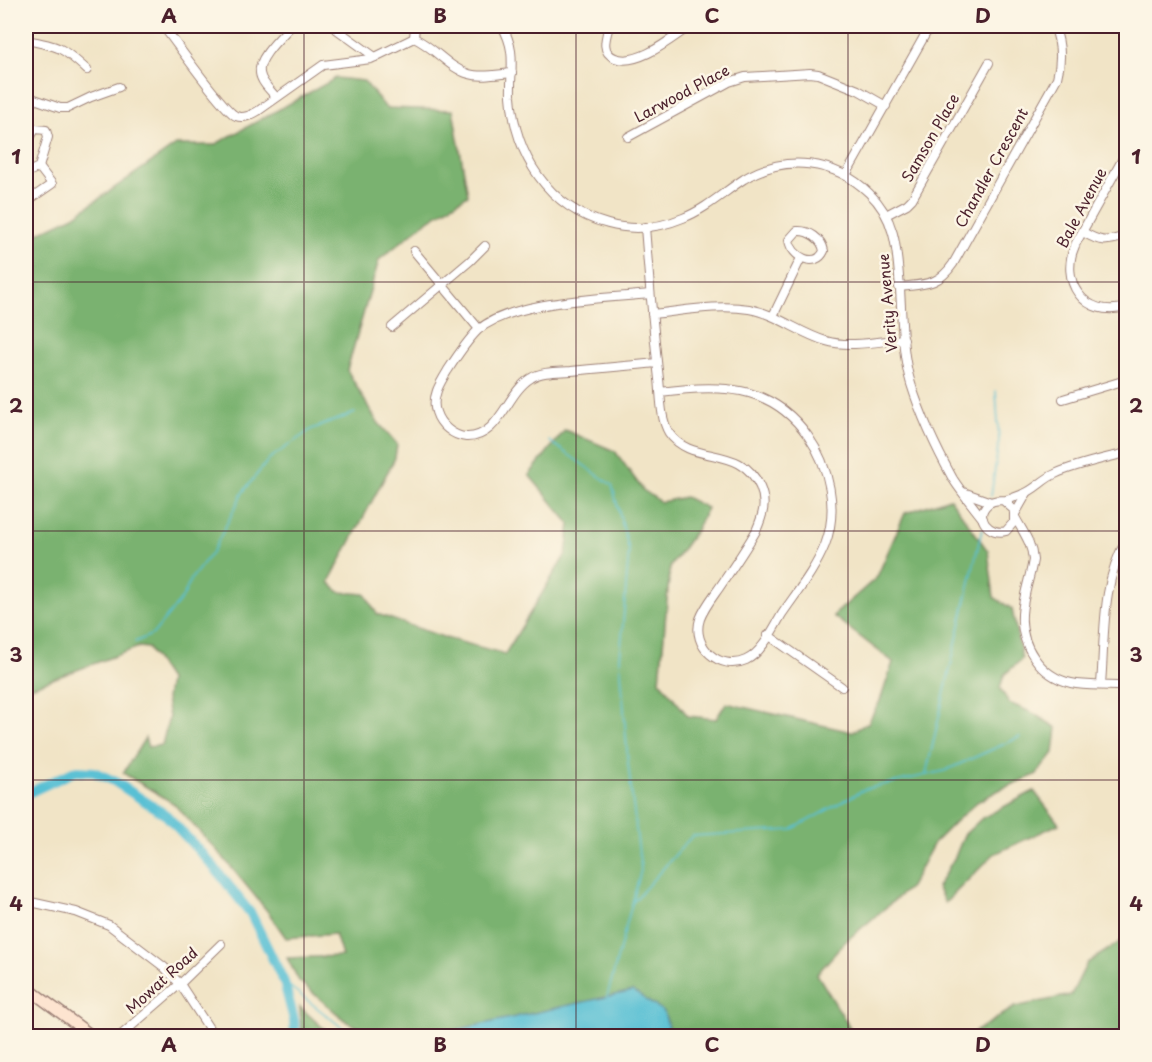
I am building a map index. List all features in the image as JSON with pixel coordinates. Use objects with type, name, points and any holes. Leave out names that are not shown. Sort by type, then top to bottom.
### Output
[{"type":"street","points":[[163,26],[220,100],[232,114],[241,117],[258,111],[323,65],[358,62],[375,57],[414,38]]},
{"type":"street","points":[[276,97],[261,76],[259,67],[266,54],[291,26]]},
{"type":"street","points":[[332,26],[375,57]]},
{"type":"street","points":[[414,38],[415,26]]},
{"type":"street","name":"Verity Avenue","points":[[502,26],[512,51],[513,112],[528,161],[545,187],[568,206],[594,219],[624,227],[659,226],[697,212],[746,178],[781,165],[818,164],[846,175],[871,194],[886,215],[895,237],[904,339],[909,374],[916,396],[944,461],[962,491],[983,519]]},
{"type":"street","points":[[609,26],[605,40],[607,52],[612,57],[626,59],[643,55],[661,46],[690,26]]},
{"type":"street","points":[[846,175],[930,26]]},
{"type":"street","name":"Chandler Crescent","points":[[899,287],[938,280],[953,264],[1057,78],[1061,55],[1058,34],[1054,26]]},
{"type":"street","points":[[414,38],[467,73],[476,75],[512,73]]},
{"type":"street","points":[[26,40],[58,46],[87,70]]},
{"type":"street","name":"Samson Place","points":[[886,215],[907,204],[912,198],[989,63]]},
{"type":"street","name":"Larwood Place","points":[[628,138],[729,82],[745,77],[818,74],[841,82],[886,106]]},
{"type":"street","points":[[26,96],[60,108],[68,108],[91,96],[119,87]]},
{"type":"street","points":[[26,145],[35,129],[43,129],[48,133],[47,144],[39,167],[26,173]]},
{"type":"street","name":"Bale Avenue","points":[[1126,153],[1073,249],[1070,262],[1070,275],[1074,287],[1085,300],[1096,307],[1112,310],[1126,308]]},
{"type":"street","points":[[26,202],[52,184],[39,167]]},
{"type":"street","points":[[645,227],[660,392],[666,426],[676,440],[685,447],[743,465],[752,474],[763,495],[762,517],[756,531],[701,616],[698,629],[702,645],[713,657],[737,663],[751,657],[768,635],[810,573],[826,543],[831,513],[828,482],[823,464],[802,428],[773,404],[756,395],[739,389],[699,386],[660,392]]},
{"type":"street","points":[[802,231],[819,239],[824,250],[818,259],[801,258],[791,249],[789,240],[794,233],[802,231]]},
{"type":"street","points":[[1083,232],[1102,241],[1126,236]]},
{"type":"street","points":[[392,327],[485,246]]},
{"type":"street","points":[[414,251],[479,329]]},
{"type":"street","points":[[773,316],[801,258]]},
{"type":"street","points":[[650,294],[526,308],[479,329],[462,348],[439,385],[435,398],[439,420],[447,429],[465,437],[478,435],[497,421],[517,389],[534,376],[657,363]]},
{"type":"street","points":[[652,314],[728,308],[752,310],[773,316],[833,342],[850,344],[904,339]]},
{"type":"street","points":[[1063,399],[1126,380]]},
{"type":"street","points":[[962,491],[991,502],[1004,501],[1027,493],[1047,478],[1063,471],[1126,453]]},
{"type":"street","points":[[991,502],[985,507],[983,519],[986,527],[993,532],[1002,532],[1009,528],[1027,493]]},
{"type":"street","points":[[1004,501],[1011,506],[1031,546],[1033,560],[1022,616],[1026,642],[1032,656],[1058,678],[1083,685],[1101,684],[1126,687]]},
{"type":"street","points":[[1009,528],[1026,536]]},
{"type":"street","points":[[1101,684],[1110,584],[1126,541]]},
{"type":"street","points":[[768,635],[842,687]]},
{"type":"street","points":[[26,901],[76,912],[109,925],[164,968],[180,984],[214,1036]]},
{"type":"street","name":"Mowat Road","points":[[120,1036],[221,945]]},
{"type":"street","points":[[26,987],[92,1036]]},
{"type":"green space","points":[[336,78],[364,81],[386,108],[453,110],[468,195],[427,221],[379,260],[347,370],[376,420],[397,444],[395,458],[329,582],[339,592],[365,594],[377,614],[446,638],[505,654],[566,554],[570,524],[529,475],[565,430],[615,451],[643,490],[661,502],[685,497],[707,508],[696,530],[670,567],[660,681],[688,716],[716,719],[726,703],[852,732],[868,723],[880,701],[893,662],[833,616],[877,577],[905,513],[950,498],[988,551],[994,597],[1012,609],[1022,659],[1004,675],[1000,688],[1009,703],[1033,713],[1057,728],[1054,753],[1036,775],[1001,789],[977,802],[955,822],[934,843],[910,887],[845,942],[817,974],[855,1036],[671,1036],[664,1012],[428,1036],[378,1036],[347,1022],[299,981],[287,958],[342,956],[335,934],[286,938],[268,912],[222,856],[173,803],[123,773],[145,738],[148,747],[162,745],[169,717],[166,699],[169,680],[148,648],[139,647],[26,689],[26,239],[74,216],[176,145],[214,145]]},
{"type":"green space","points":[[1034,791],[1059,824],[994,854],[945,903],[937,887],[955,857],[964,835],[982,818]]},
{"type":"green space","points":[[1126,938],[1126,1022],[1115,1036],[968,1036],[1015,1007],[1071,995],[1087,963]]},
{"type":"green space","points":[[300,1007],[332,1036],[302,1036]]},
{"type":"water","points":[[633,991],[664,1012],[671,1036],[428,1036]]},
{"type":"waterway","points":[[991,496],[999,440],[996,391]]},
{"type":"waterway","points":[[135,642],[153,634],[183,597],[191,579],[213,551],[243,492],[269,459],[312,429],[355,413]]},
{"type":"waterway","points":[[549,441],[612,485],[629,550],[620,659],[628,763],[641,870],[607,997]]},
{"type":"waterway","points":[[926,774],[982,529]]},
{"type":"waterway","points":[[633,902],[692,836],[791,830],[865,789],[944,771],[1020,737]]},
{"type":"waterway","points":[[26,794],[75,771],[94,772],[114,781],[166,815],[214,867],[251,914],[284,982],[294,1020],[295,1036]]},
{"type":"waterway","points":[[284,982],[353,1036]]}]
